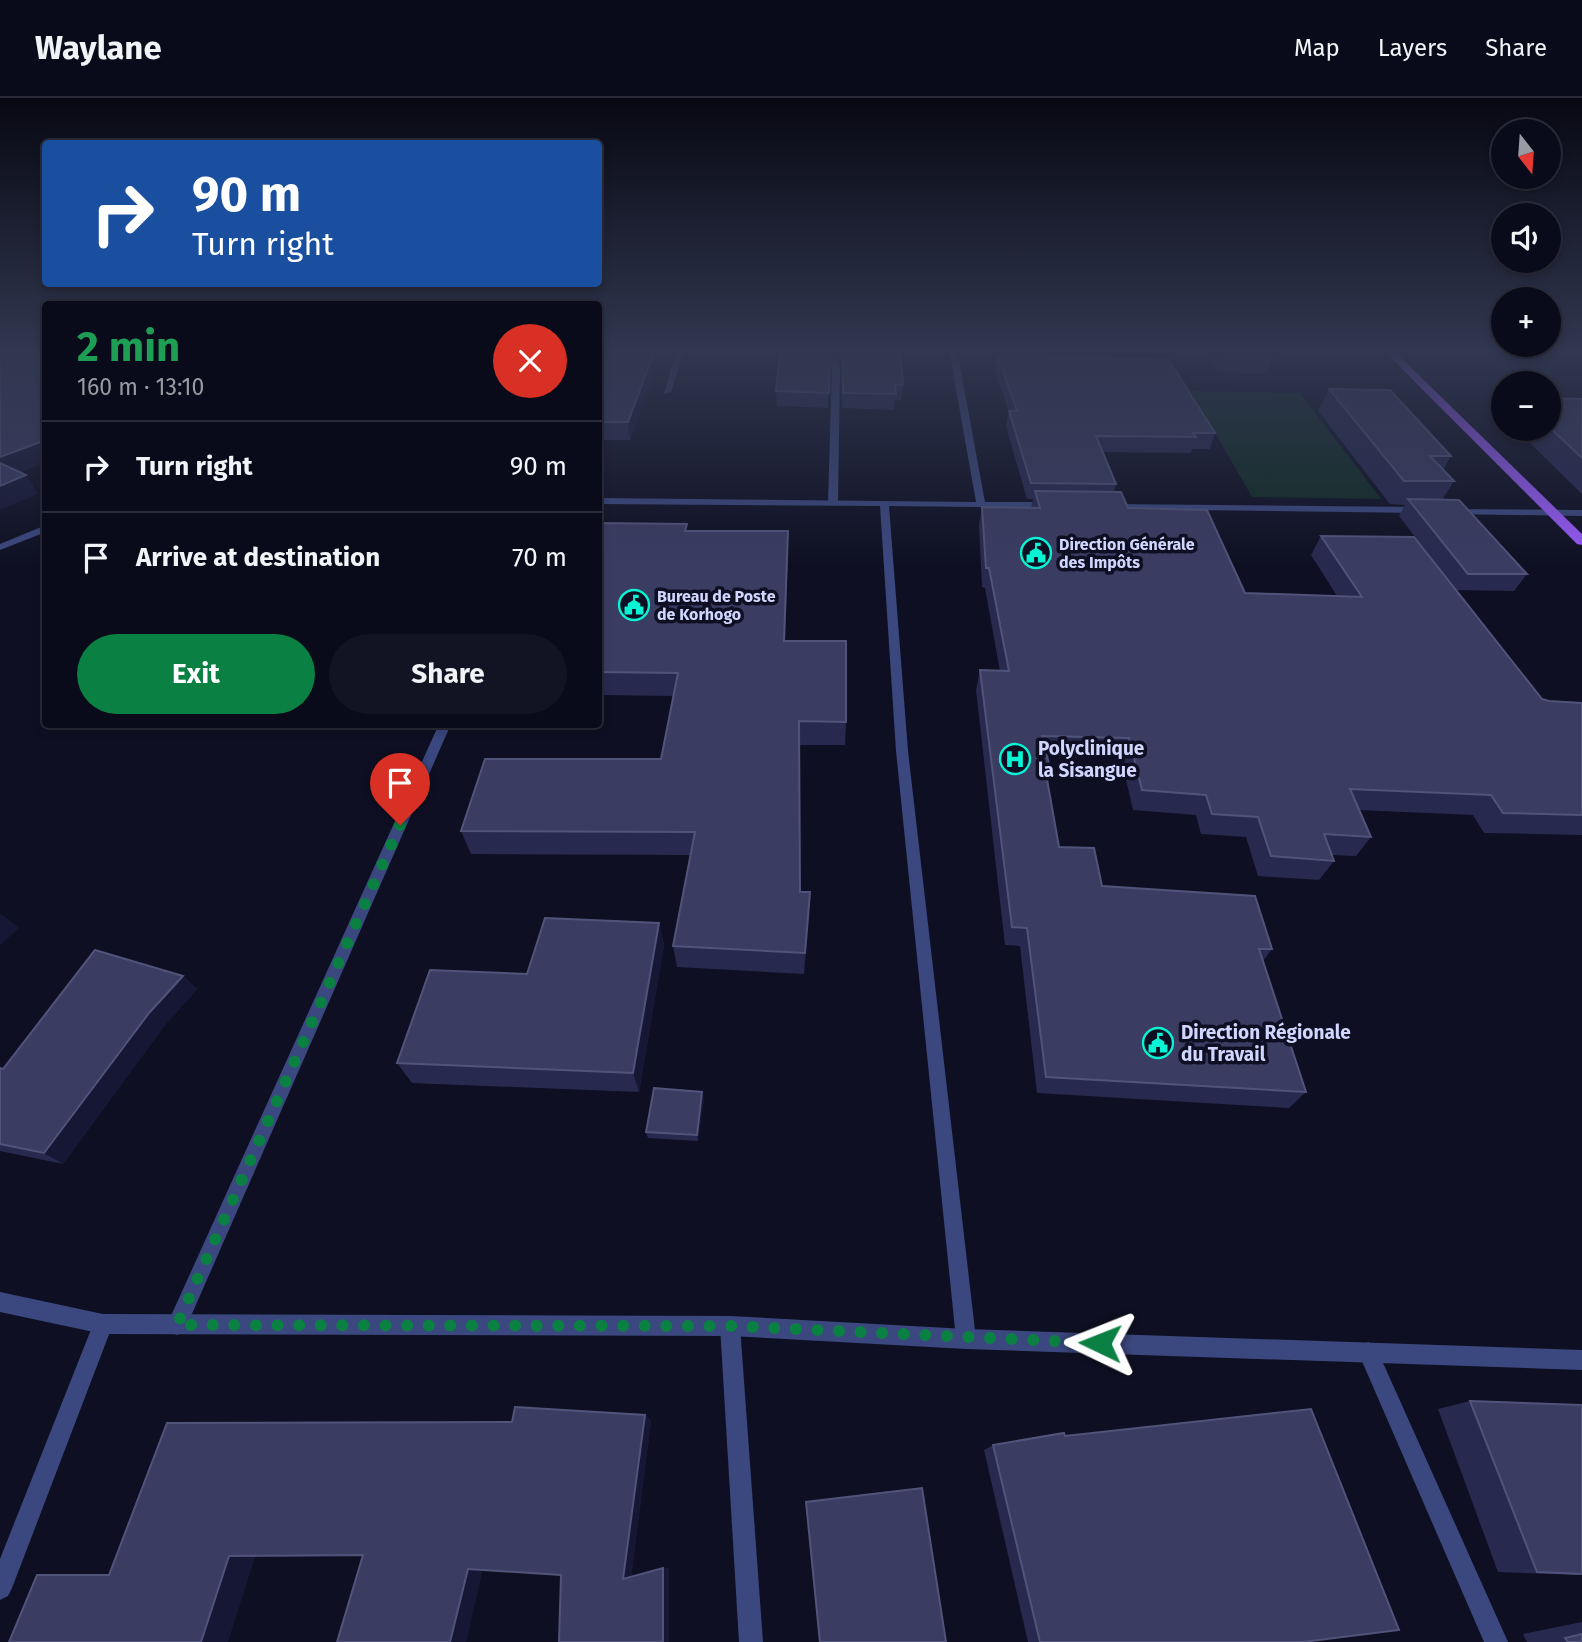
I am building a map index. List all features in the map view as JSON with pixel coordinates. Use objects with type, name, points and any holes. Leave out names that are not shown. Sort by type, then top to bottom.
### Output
[{"type":"main road","points":[[1462,422],[1582,541]]},
{"type":"street","points":[[833,502],[835,422]]},
{"type":"street","points":[[966,422],[981,504]]},
{"type":"street","points":[[602,501],[1065,505]]},
{"type":"street","points":[[884,502],[902,751],[967,1339]]},
{"type":"street","points":[[1093,506],[1429,510]]},
{"type":"street","points":[[1443,511],[1582,513]]},
{"type":"street","points":[[0,547],[42,530]]},
{"type":"street","points":[[177,1325],[443,728]]},
{"type":"street","points":[[0,1303],[103,1324],[730,1326],[967,1339],[1582,1360]]},
{"type":"street","points":[[0,1588],[103,1324]]},
{"type":"street","points":[[730,1326],[751,1642]]},
{"type":"street","points":[[1368,1352],[1496,1642]]},
{"type":"green space","points":[[1209,422],[1322,422],[1381,499],[1252,497]]},
{"type":"building","points":[[0,422],[42,422],[42,441],[0,457]]},
{"type":"building","points":[[1012,422],[1208,422],[1215,433],[1193,433],[1196,437],[1096,436],[1116,484],[1031,483]]},
{"type":"building","points":[[1356,422],[1420,422],[1451,456],[1430,456],[1454,481],[1404,481]]},
{"type":"building","points":[[1561,422],[1582,422],[1582,458],[1561,438]]},
{"type":"building","points":[[0,463],[26,475],[0,486]]},
{"type":"building","points":[[1035,491],[1121,492],[1128,508],[1207,510],[1245,593],[1362,597],[1321,536],[1414,537],[1542,699],[1582,703],[1582,815],[1503,813],[1491,795],[1350,789],[1371,837],[1324,834],[1334,861],[1271,856],[1258,817],[1212,814],[1206,795],[1142,790],[1129,738],[1042,736],[1050,768],[1045,768],[1059,847],[1094,848],[1102,886],[1255,896],[1272,949],[1259,949],[1306,1092],[1046,1077],[1027,928],[1012,927],[980,670],[1009,671],[989,568],[986,568],[982,507],[1040,508]]},
{"type":"building","points":[[1408,499],[1459,500],[1527,574],[1468,574]]},
{"type":"building","points":[[602,523],[687,524],[685,531],[788,531],[784,641],[846,641],[846,722],[799,721],[800,892],[810,892],[805,953],[673,946],[695,832],[461,831],[485,759],[661,759],[678,673],[602,672]]},
{"type":"building","points":[[545,918],[659,923],[633,1073],[397,1063],[430,970],[527,974]]},
{"type":"building","points":[[95,950],[183,976],[149,1013],[44,1153],[0,1144],[0,1068],[3,1069]]},
{"type":"building","points":[[654,1088],[702,1092],[697,1135],[646,1132]]},
{"type":"building","points":[[1470,1401],[1582,1405],[1582,1574],[1537,1572]]},
{"type":"building","points":[[515,1407],[645,1415],[623,1579],[663,1568],[663,1642],[559,1642],[561,1575],[468,1569],[450,1642],[337,1642],[363,1555],[229,1556],[201,1642],[9,1642],[37,1575],[109,1575],[167,1423],[512,1422]]},
{"type":"building","points":[[1311,1409],[1399,1630],[1303,1642],[1040,1642],[993,1445],[1064,1433],[1065,1436]]},
{"type":"building","points":[[922,1488],[946,1642],[820,1642],[806,1502]]},
{"type":"building","points":[[1582,1634],[1582,1642],[1568,1642],[1565,1638]]},
{"type":"place","name":"Direction Générale des Impôts","points":[[1036,553]]},
{"type":"place","name":"Bureau de Poste de Korhogo","points":[[634,605]]},
{"type":"place","name":"Polyclinique la Sisangue","points":[[1015,759]]},
{"type":"place","name":"Direction Régionale du Travail","points":[[1158,1043]]},
{"type":"route","points":[[400,825],[177,1325],[730,1326],[967,1339],[1100,1343]]}]
